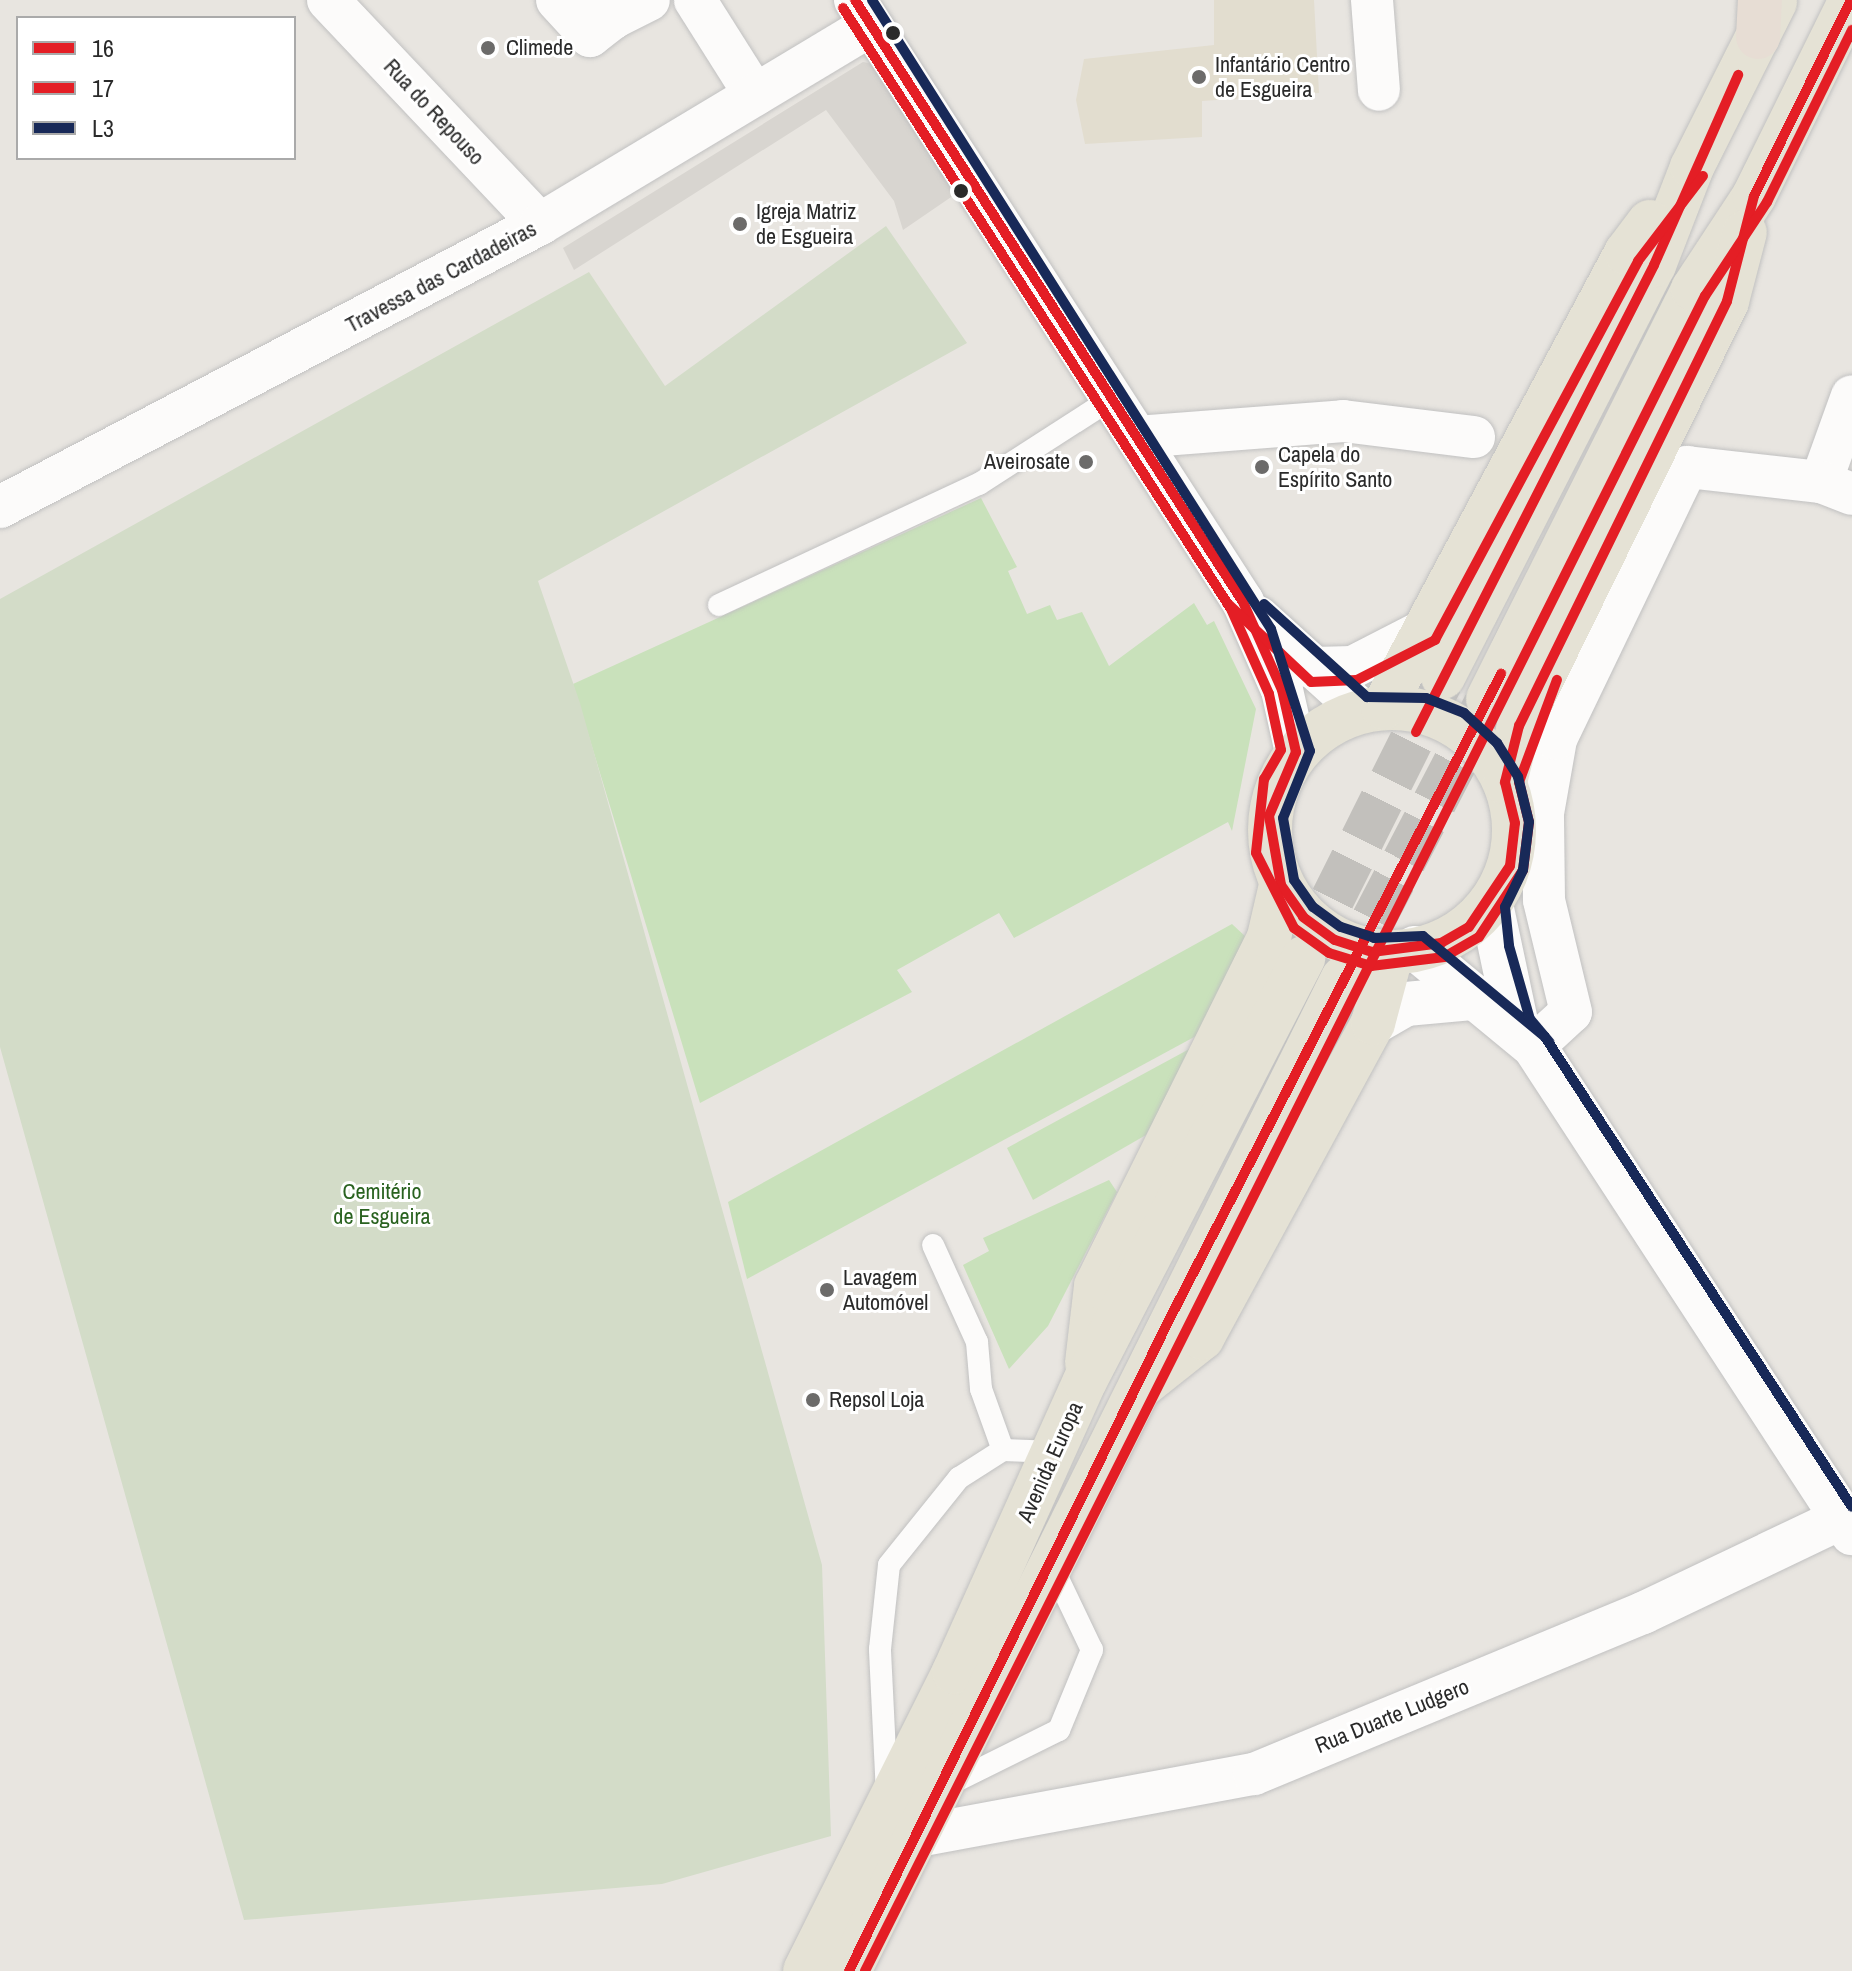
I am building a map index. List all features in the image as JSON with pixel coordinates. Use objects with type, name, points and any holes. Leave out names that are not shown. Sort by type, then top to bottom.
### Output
[{"type":"main road","points":[[1488,699],[1693,289],[1754,196],[1851,0]]},
{"type":"main road","points":[[1443,677],[1654,265],[1692,167],[1765,12]]},
{"type":"main road","points":[[1085,1381],[1096,1286],[1269,937],[1281,885],[1269,816],[1296,752],[1372,710],[1425,630],[1626,253],[1692,167]]},
{"type":"main road","points":[[1505,782],[1519,726],[1727,301],[1754,196]]},
{"type":"main road","points":[[1281,885],[1303,917],[1335,940],[1403,950],[1441,943],[1491,904],[1512,852],[1515,823],[1505,782],[1485,750],[1456,725],[1421,711],[1372,710]]},
{"type":"main road","points":[[1491,904],[1526,1036],[1847,1526]]},
{"type":"main road","points":[[1403,950],[1526,1036]]},
{"type":"main road","points":[[1142,1386],[1202,1338],[1373,1023],[1403,950]]},
{"type":"main road","name":"Avenida Europa","points":[[849,1971],[902,1824],[1085,1381],[1303,958]]},
{"type":"main road","name":"Avenida Europa","points":[[805,1971],[902,1824],[940,1790],[1050,1562],[1142,1386],[1343,978]]},
{"type":"main road","points":[[1373,1023],[1406,1004],[1472,998]]},
{"type":"street","name":"Rua do Repouso","points":[[328,0],[540,224]]},
{"type":"street","points":[[695,0],[755,95]]},
{"type":"street","points":[[1372,0],[1379,90]]},
{"type":"street","name":"Travessa das Cardadeiras","points":[[0,507],[540,224],[755,95],[862,13]]},
{"type":"street","points":[[862,13],[1243,602],[1282,690],[1296,752]]},
{"type":"street","points":[[1526,1036],[1571,1012],[1544,900],[1543,813],[1556,739],[1687,467],[1837,488],[1852,396]]},
{"type":"street","points":[[1137,437],[1343,421],[1474,437]]},
{"type":"street","points":[[1243,602],[1313,668],[1372,710]]},
{"type":"street","points":[[1313,668],[1353,667],[1425,630]]},
{"type":"street","name":"Rua Duarte Ludgero","points":[[902,1824],[1254,1774],[1847,1526]]},
{"type":"lane","points":[[719,605],[979,484],[1111,399]]},
{"type":"lane","points":[[933,1245],[977,1342],[981,1389],[1003,1450]]},
{"type":"lane","points":[[902,1824],[880,1649],[889,1565],[959,1478],[1003,1450],[1056,1452]]},
{"type":"lane","points":[[940,1790],[1059,1730],[1092,1650],[1050,1562]]},
{"type":"shaded area","name":"Infantário Centro de Esgueira","points":[[1214,0],[1314,0],[1319,93],[1202,101],[1202,137],[1085,144],[1076,100],[1084,59],[1214,45]]},
{"type":"shaded area","points":[[863,62],[873,64],[957,193],[903,230],[894,201],[826,110],[574,270],[563,248]]},
{"type":"green space","name":"Cemitério de Esgueira","points":[[886,226],[967,343],[538,581],[580,703],[822,1565],[831,1836],[662,1884],[244,1920],[0,1047],[0,599],[589,272],[665,386]]},
{"type":"green space","points":[[981,498],[1017,567],[1008,571],[1027,614],[1050,605],[1057,620],[1082,612],[1109,666],[1194,603],[1207,625],[1214,621],[1256,709],[1232,831],[1228,822],[1014,938],[999,913],[897,970],[912,992],[700,1103],[573,684]]},
{"type":"green space","points":[[1232,924],[1246,937],[1196,1036],[747,1279],[728,1202]]},
{"type":"green space","points":[[1193,1047],[1146,1135],[1033,1200],[1007,1148]]},
{"type":"green space","points":[[1109,1180],[1117,1192],[1048,1326],[1009,1369],[963,1265],[989,1251],[983,1238]]},
{"type":"tunnel","points":[[1303,958],[1443,677]]},
{"type":"tunnel","points":[[1343,978],[1488,699]]},
{"type":"transit line","name":"16","points":[[855,0],[1243,602],[1282,690],[1296,752],[1269,816],[1281,885],[1303,917],[1335,940],[1372,952],[1441,943],[1469,927],[1510,866],[1515,823],[1505,782],[1519,726],[1727,301],[1754,196],[1851,0]]},
{"type":"transit line","name":"L3","points":[[872,0],[1271,629],[1310,751],[1283,818],[1294,880],[1313,907],[1341,927],[1374,938],[1423,936],[1545,1037],[1852,1507]]},
{"type":"transit line","name":"17","points":[[843,8],[1231,609],[1269,694],[1281,750],[1264,779],[1256,853],[1294,928],[1329,953],[1371,966],[1444,957],[1479,937],[1523,870],[1529,822],[1519,782],[1557,680]]},
{"type":"transit line","name":"17","points":[[865,1971],[1705,296],[1767,202],[1852,30]]},
{"type":"transit line","name":"16","points":[[1416,732],[1654,265],[1738,75]]},
{"type":"transit line","name":"17","points":[[1227,603],[1311,682],[1357,680],[1435,640],[1638,261],[1703,176]]},
{"type":"transit line","name":"L3","points":[[1264,604],[1367,697],[1426,698],[1464,713],[1497,743],[1518,777],[1529,822],[1523,870],[1505,907],[1509,946],[1530,1019],[1549,1042]]},
{"type":"transit line","name":"16","points":[[849,1971],[1168,1322],[1501,674]]},
{"type":"place","name":"Climede","points":[[488,48]]},
{"type":"place","name":"Infantário Centro de Esgueira","points":[[1199,77]]},
{"type":"place","name":"Igreja Matriz de Esgueira","points":[[740,224]]},
{"type":"place","name":"Aveirosate","points":[[1086,462]]},
{"type":"place","name":"Capela do Espírito Santo","points":[[1262,467]]},
{"type":"place","name":"Lavagem Automóvel","points":[[827,1290]]},
{"type":"place","name":"Repsol Loja","points":[[813,1400]]}]
